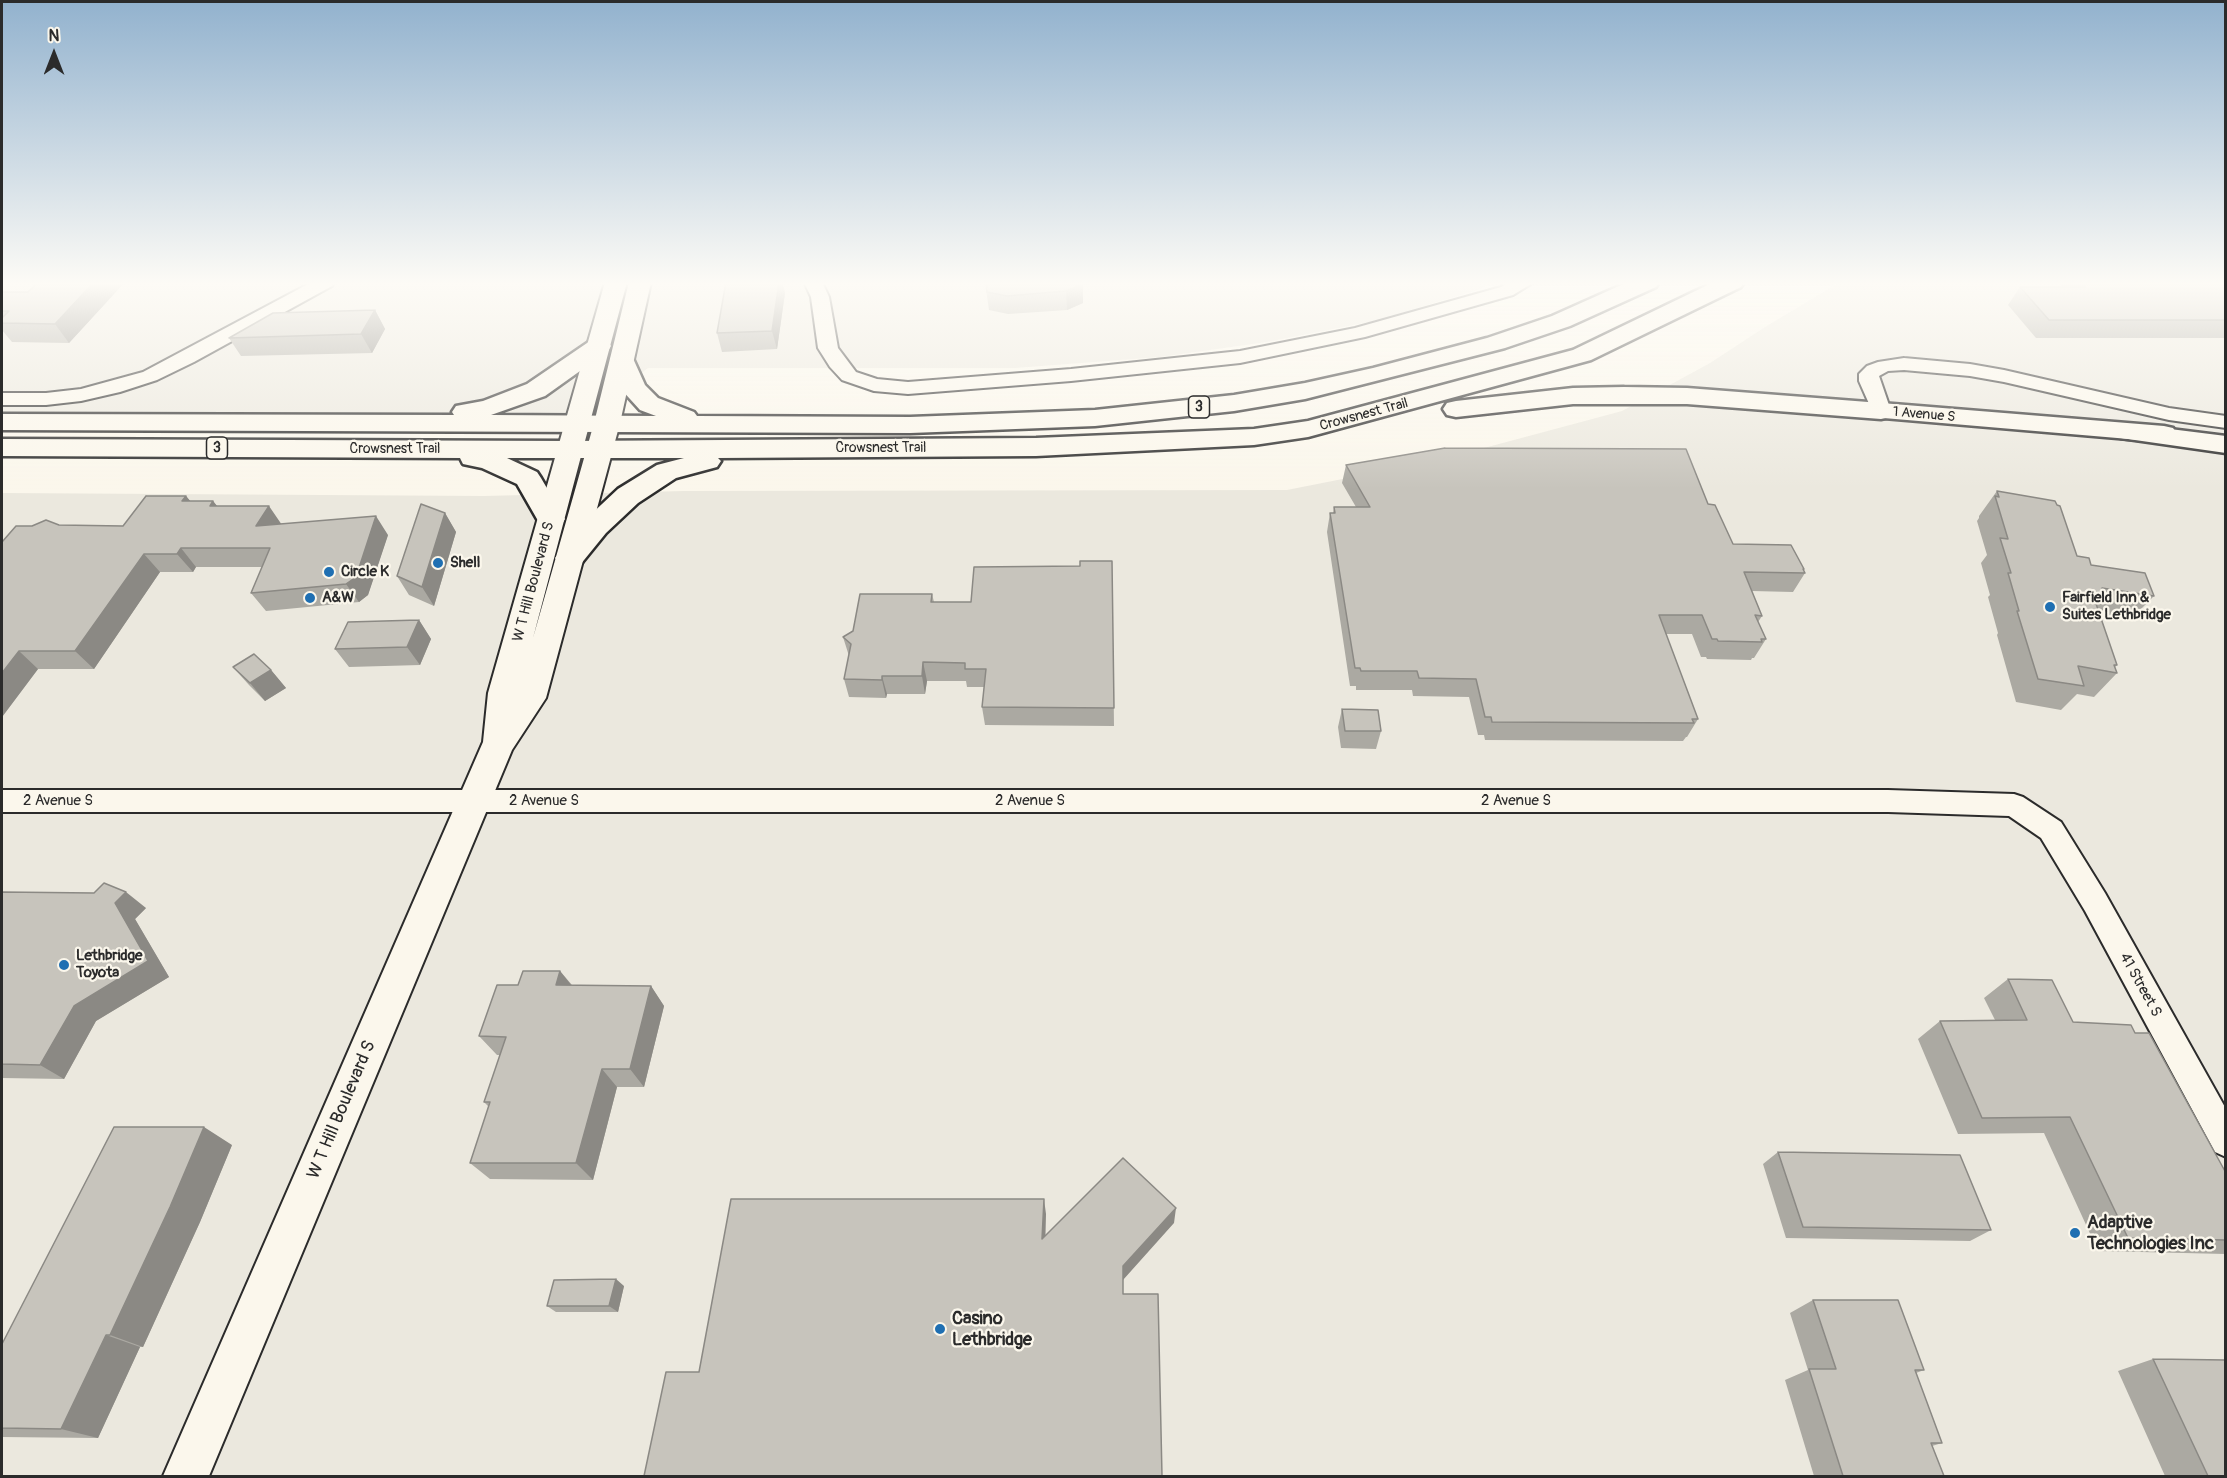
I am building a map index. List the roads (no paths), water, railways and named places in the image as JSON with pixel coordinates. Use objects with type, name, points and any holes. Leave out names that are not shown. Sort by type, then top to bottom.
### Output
[{"type":"main road","points":[[372,423],[441,417],[488,408],[536,390],[593,351]]},
{"type":"main road","name":"Crowsnest Trail","points":[[2,422],[1007,423],[1095,418],[1246,401],[1376,375],[1466,351]]},
{"type":"main road","name":"Crowsnest Trail","points":[[2,447],[599,450],[1036,447],[1254,437],[1308,429],[1590,351]]},
{"type":"main road","points":[[622,359],[633,388],[649,404],[681,418],[731,424]]},
{"type":"main road","points":[[1308,429],[1513,401],[1573,396],[1687,396],[1881,411]]},
{"type":"main road","name":"1 Avenue S","points":[[1881,411],[2226,439]]},
{"type":"main road","points":[[2130,432],[2226,445]]},
{"type":"main road","points":[[570,558],[596,526],[628,496],[668,471],[776,448]]},
{"type":"main road","points":[[433,449],[489,461],[527,478],[551,519]]},
{"type":"street","points":[[2,399],[46,399],[113,388],[150,376],[200,351]]},
{"type":"street","name":"W T Hill Boulevard S","points":[[498,744],[503,693],[598,351]]},
{"type":"street","name":"W T Hill Boulevard S","points":[[186,1476],[498,744],[531,698],[607,423],[624,351]]},
{"type":"street","points":[[830,351],[849,376],[866,382],[908,388],[1071,375],[1240,357],[1270,351]]},
{"type":"street","name":"1 Avenue S","points":[[1881,411],[1869,381],[1869,374],[1885,366],[1904,364],[2004,376],[2169,414],[2226,422]]},
{"type":"street","name":"2 Avenue S","points":[[2,801],[1888,801],[2014,805],[2051,830]]},
{"type":"street","name":"41 Street S","points":[[2051,830],[2095,902],[2226,1142]]},
{"type":"place","name":"Shell","points":[[438,563]]},
{"type":"place","name":"Circle K","points":[[329,572]]},
{"type":"place","name":"A&W","points":[[310,598]]},
{"type":"place","name":"Fairfield Inn & Suites Lethbridge","points":[[2050,607]]},
{"type":"place","name":"Lethbridge Toyota","points":[[64,965]]},
{"type":"place","name":"Adaptive Technologies Inc","points":[[2075,1233]]},
{"type":"place","name":"Casino Lethbridge","points":[[940,1329]]}]
